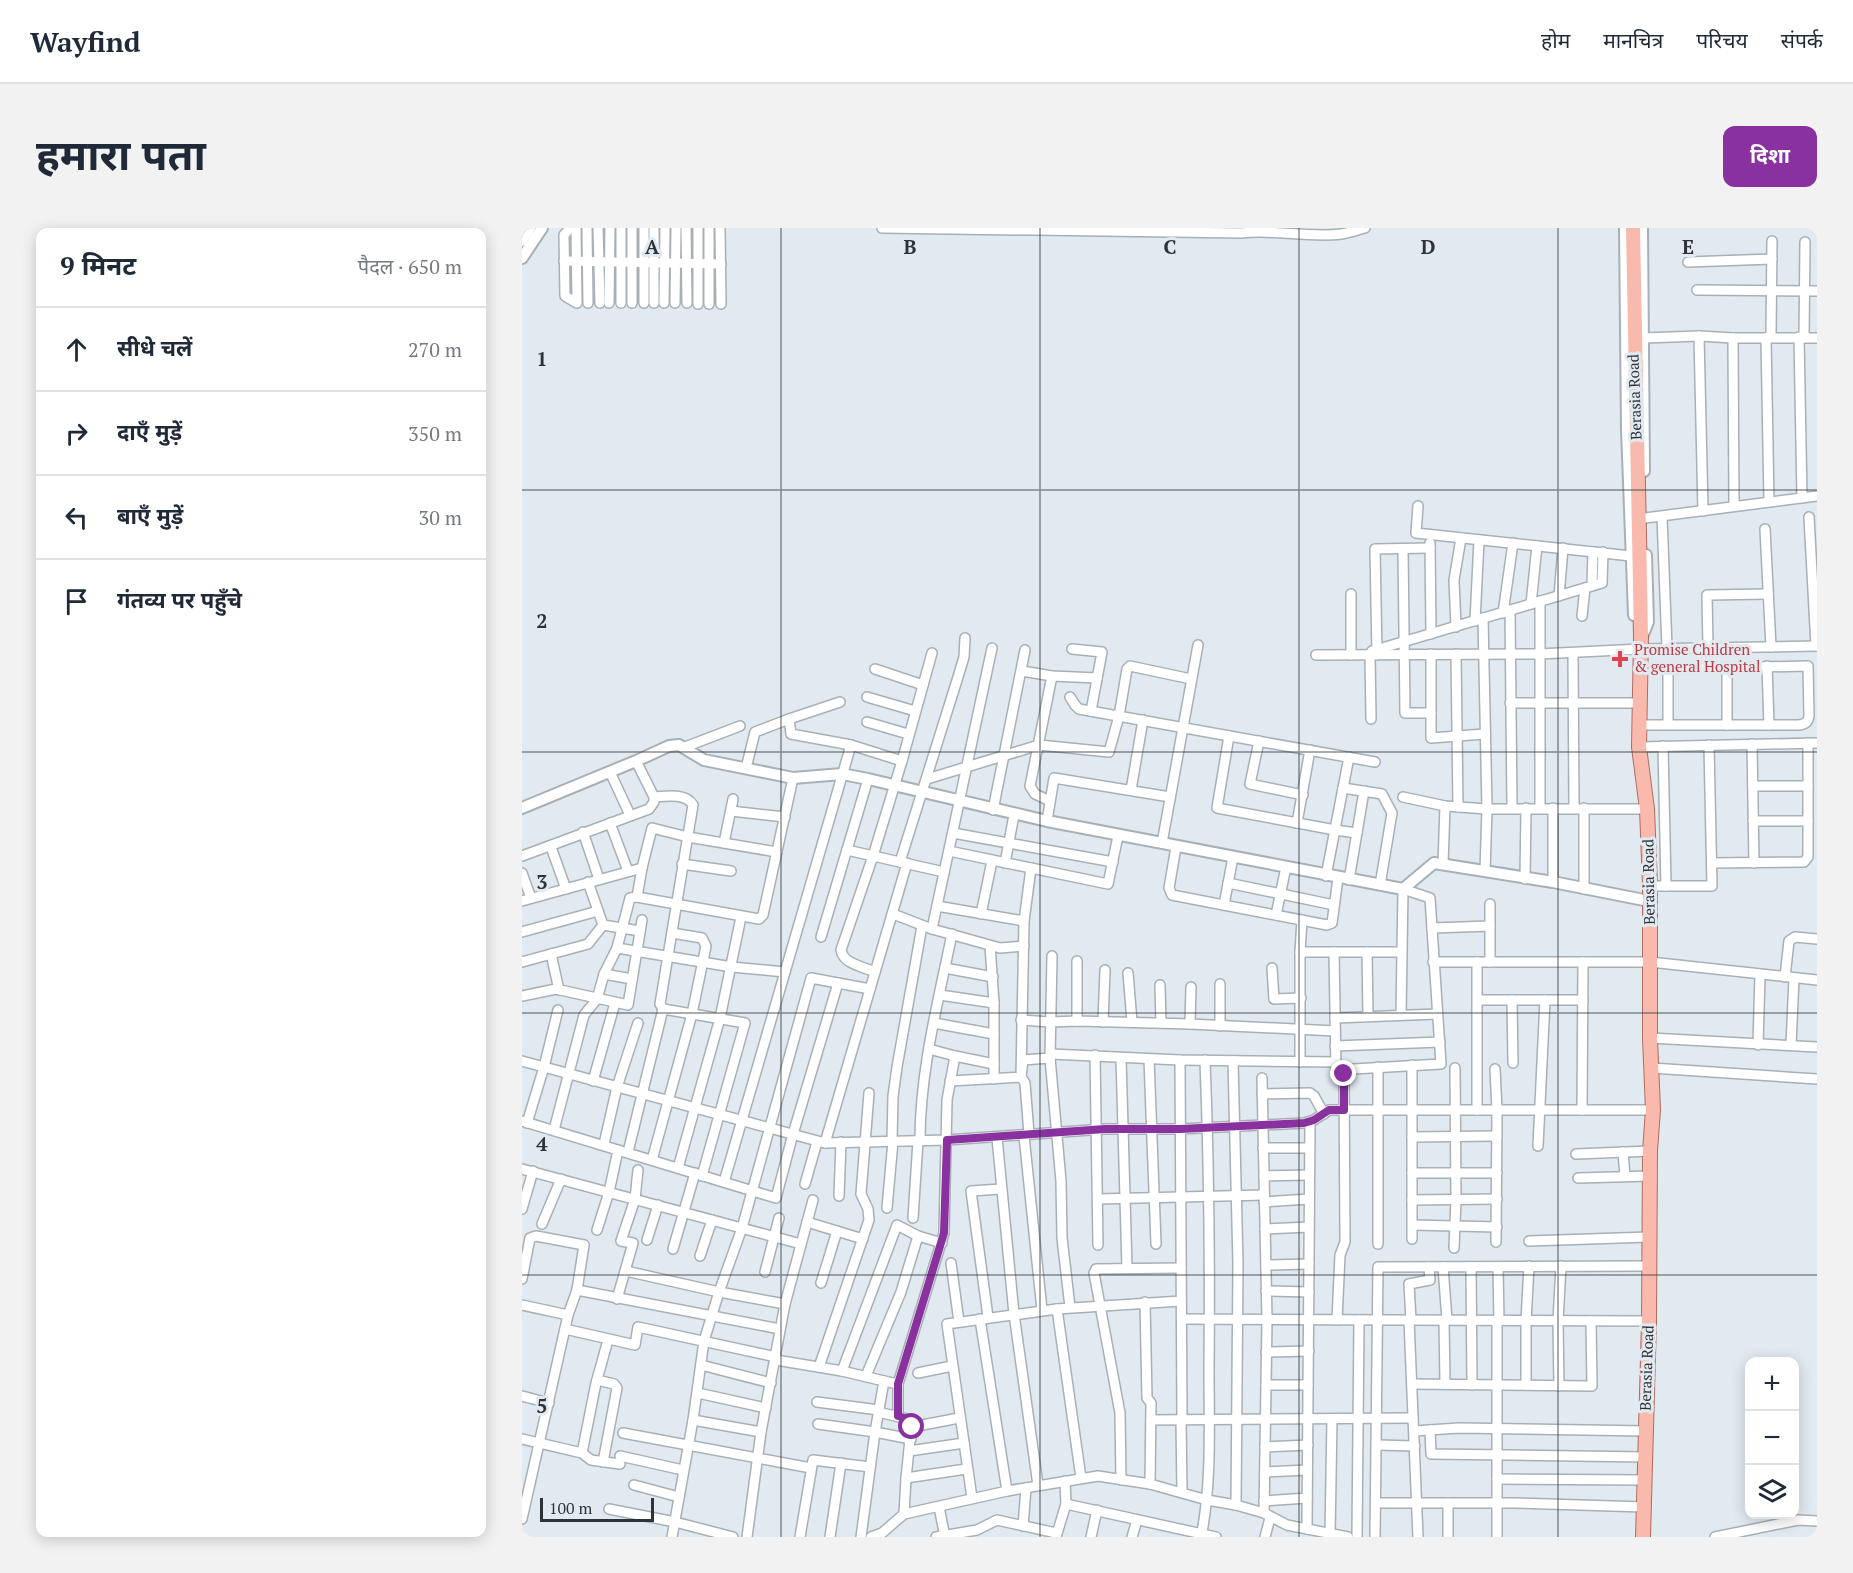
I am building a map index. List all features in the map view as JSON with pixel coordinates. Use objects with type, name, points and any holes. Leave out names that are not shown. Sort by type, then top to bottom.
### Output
[{"type":"main road","name":"Berasia Road","points":[[1633,228],[1641,618],[1639,747],[1647,808],[1653,1110],[1650,1151],[1649,1321],[1645,1431],[1646,1537]]},
{"type":"street","points":[[522,241],[530,228]]},
{"type":"street","points":[[522,258],[542,228]]},
{"type":"street","points":[[570,228],[564,235],[565,296],[577,303],[576,228]]},
{"type":"street","points":[[587,228],[588,303]]},
{"type":"street","points":[[598,228],[599,261],[605,303],[610,261],[610,228]]},
{"type":"street","points":[[621,228],[621,303]]},
{"type":"street","points":[[632,228],[632,303]]},
{"type":"street","points":[[644,228],[654,303],[664,262],[665,228]]},
{"type":"street","points":[[649,262],[654,228]]},
{"type":"street","points":[[675,303],[676,228]]},
{"type":"street","points":[[686,228],[687,303]]},
{"type":"street","points":[[698,228],[698,263],[703,304],[709,264],[709,228]]},
{"type":"street","points":[[720,228],[721,304]]},
{"type":"street","points":[[882,228],[1241,233],[1256,229],[1306,234],[1365,228]]},
{"type":"street","points":[[1625,228],[1631,556],[1635,622],[1641,643]]},
{"type":"street","points":[[1641,643],[1648,622],[1642,228]]},
{"type":"street","points":[[1766,338],[1771,335],[1772,241]]},
{"type":"street","points":[[1802,498],[1801,338],[1806,242]]},
{"type":"street","points":[[1688,262],[1772,259]]},
{"type":"street","points":[[564,261],[721,264]]},
{"type":"street","points":[[1697,290],[1817,291]]},
{"type":"street","points":[[1644,338],[1699,336],[1817,338]]},
{"type":"street","points":[[1699,336],[1703,511]]},
{"type":"street","points":[[1733,338],[1734,506]]},
{"type":"street","points":[[1766,338],[1769,502]]},
{"type":"street","points":[[1645,518],[1817,496]]},
{"type":"street","points":[[1418,506],[1416,533],[1631,556]]},
{"type":"street","points":[[1662,517],[1667,648]]},
{"type":"street","points":[[1316,655],[1539,654],[1641,643],[1667,648],[1816,646],[1809,517]]},
{"type":"street","points":[[1765,529],[1771,647]]},
{"type":"street","points":[[1431,535],[1431,634]]},
{"type":"street","points":[[1456,627],[1454,580],[1461,538]]},
{"type":"street","points":[[1479,540],[1479,620],[1483,654],[1487,809],[1485,871]]},
{"type":"street","points":[[1512,808],[1510,654],[1506,612],[1514,543]]},
{"type":"street","points":[[1537,546],[1540,808]]},
{"type":"street","points":[[1371,719],[1375,549],[1430,548]]},
{"type":"street","points":[[1559,596],[1563,548]]},
{"type":"street","points":[[1403,549],[1405,713],[1431,713]]},
{"type":"street","points":[[1582,616],[1593,552]]},
{"type":"street","points":[[1372,653],[1602,583],[1603,552]]},
{"type":"street","points":[[1351,594],[1352,655]]},
{"type":"street","points":[[1708,648],[1707,595],[1768,594]]},
{"type":"street","points":[[805,1184],[821,1142],[892,914],[923,792],[964,657],[965,638]]},
{"type":"street","points":[[1162,843],[1198,645]]},
{"type":"street","points":[[887,1208],[897,1067],[927,928],[937,906],[992,648]]},
{"type":"street","points":[[1072,649],[1102,652],[1091,711]]},
{"type":"street","points":[[993,810],[1025,650]]},
{"type":"street","points":[[1574,652],[1574,703],[1584,889]]},
{"type":"street","points":[[875,972],[846,960],[842,955],[902,761],[932,653]]},
{"type":"street","points":[[1431,654],[1431,738],[1484,734]]},
{"type":"street","points":[[1456,654],[1458,807]]},
{"type":"street","points":[[927,779],[1039,746],[1109,752],[1119,716],[1127,669],[1130,666],[1191,679]]},
{"type":"street","points":[[1767,666],[1768,725]]},
{"type":"street","points":[[1640,725],[1668,725],[1727,725],[1768,725],[1799,725],[1808,721],[1809,669],[1805,666],[1767,666],[1670,669],[1668,672],[1668,725]]},
{"type":"street","points":[[1727,667],[1727,725]]},
{"type":"street","points":[[875,669],[923,685]]},
{"type":"street","points":[[1022,671],[1052,676],[1097,678]]},
{"type":"street","points":[[1050,801],[1035,794],[1030,786],[1052,676]]},
{"type":"street","points":[[867,697],[915,711]]},
{"type":"street","points":[[1071,697],[1079,709],[1375,762]]},
{"type":"street","points":[[746,768],[755,732],[840,702]]},
{"type":"street","points":[[1510,703],[1641,703]]},
{"type":"street","points":[[789,719],[790,734],[851,745],[902,761]]},
{"type":"street","points":[[1131,790],[1143,720]]},
{"type":"street","points":[[867,722],[908,734]]},
{"type":"street","points":[[685,747],[740,726]]},
{"type":"street","points":[[1229,735],[1217,808],[1335,831],[1357,833]]},
{"type":"street","points":[[1259,741],[1250,784],[1303,795]]},
{"type":"street","points":[[1639,747],[1813,743],[1808,786],[1808,857],[1804,862],[1712,863]]},
{"type":"street","points":[[1752,744],[1754,863]]},
{"type":"street","points":[[522,808],[669,746],[680,745],[704,760],[793,778],[842,774],[993,810],[1118,836],[1403,889],[1430,898],[1441,1064],[1378,1067],[1300,1062],[1121,1058],[1095,1055],[1051,1056],[1023,1060],[1021,1077]]},
{"type":"street","points":[[724,1182],[851,745]]},
{"type":"street","points":[[1650,886],[1712,886],[1709,745]]},
{"type":"street","points":[[1663,746],[1666,886]]},
{"type":"street","points":[[1298,824],[1310,750]]},
{"type":"street","points":[[1326,876],[1349,757]]},
{"type":"street","points":[[522,856],[649,809],[654,797],[636,761]]},
{"type":"street","points":[[610,772],[630,815]]},
{"type":"street","points":[[554,1130],[584,1015],[597,999],[604,974],[617,948],[630,898],[637,897],[759,919],[764,915],[793,778]]},
{"type":"street","points":[[1047,821],[1054,778],[1170,797]]},
{"type":"street","points":[[821,937],[868,779]]},
{"type":"street","points":[[1753,786],[1808,786]]},
{"type":"street","points":[[1343,788],[1382,794],[1392,810],[1380,885]]},
{"type":"street","points":[[1176,847],[1169,888],[1172,895],[1330,925],[1357,833],[1364,791]]},
{"type":"street","points":[[628,1152],[663,1009],[660,1004],[693,804],[691,800],[667,796],[654,797]]},
{"type":"street","points":[[1402,797],[1445,806],[1487,809],[1647,808]]},
{"type":"street","points":[[724,843],[733,799]]},
{"type":"street","points":[[1443,864],[1445,806]]},
{"type":"street","points":[[1525,879],[1526,808]]},
{"type":"street","points":[[1553,808],[1553,882]]},
{"type":"street","points":[[731,811],[785,817]]},
{"type":"street","points":[[1005,863],[1014,814]]},
{"type":"street","points":[[1753,820],[1808,821]]},
{"type":"street","points":[[610,823],[628,871]]},
{"type":"street","points":[[637,897],[652,828],[688,837],[777,852]]},
{"type":"street","points":[[583,832],[599,879]]},
{"type":"street","points":[[953,832],[1113,862]]},
{"type":"street","points":[[949,851],[1108,884],[1118,836]]},
{"type":"street","points":[[551,847],[566,889]]},
{"type":"street","points":[[847,850],[944,872]]},
{"type":"street","points":[[1224,905],[1233,857]]},
{"type":"street","points":[[981,914],[992,861]]},
{"type":"street","points":[[1401,1015],[1403,889],[1434,863],[1553,882],[1649,901]]},
{"type":"street","points":[[682,864],[731,871]]},
{"type":"street","points":[[1276,915],[1286,867]]},
{"type":"street","points":[[522,873],[526,900],[642,868]]},
{"type":"street","points":[[1031,868],[1024,921],[1021,1077],[1025,1083],[1026,1135],[1042,1310]]},
{"type":"street","points":[[588,882],[603,925]]},
{"type":"street","points":[[1228,883],[1334,905]]},
{"type":"street","points":[[1490,904],[1491,962]]},
{"type":"street","points":[[937,906],[1024,921]]},
{"type":"street","points":[[522,932],[598,910]]},
{"type":"street","points":[[892,914],[927,928],[1000,948],[1024,946]]},
{"type":"street","points":[[678,1168],[720,1018],[741,916]]},
{"type":"street","points":[[522,996],[552,989],[628,1005],[642,920]]},
{"type":"street","points":[[1300,1062],[1302,920]]},
{"type":"street","points":[[603,925],[640,931]]},
{"type":"street","points":[[522,962],[588,944],[603,925]]},
{"type":"street","points":[[1432,928],[1490,927]]},
{"type":"street","points":[[652,1160],[693,1014],[706,946],[702,938],[672,933]]},
{"type":"street","points":[[913,1218],[920,1110],[929,1049],[952,934]]},
{"type":"street","points":[[1791,1045],[1789,941],[1795,937],[1817,939]]},
{"type":"street","points":[[990,945],[994,1004],[994,1079]]},
{"type":"street","points":[[617,948],[785,972]]},
{"type":"street","points":[[1300,952],[1401,952]]},
{"type":"street","points":[[1334,952],[1336,1066],[1344,1074],[1345,1242],[1340,1255],[1337,1320]]},
{"type":"street","points":[[1367,952],[1368,1016]]},
{"type":"street","points":[[551,954],[559,990]]},
{"type":"street","points":[[1052,956],[1051,1056],[1063,1208],[1062,1238],[1070,1307]]},
{"type":"street","points":[[1077,962],[1077,1021]]},
{"type":"street","points":[[1433,962],[1650,962],[1817,980]]},
{"type":"street","points":[[1477,962],[1479,1000],[1477,1110]]},
{"type":"street","points":[[1582,1110],[1583,962]]},
{"type":"street","points":[[945,968],[993,977]]},
{"type":"street","points":[[1272,968],[1274,999],[1301,998]]},
{"type":"street","points":[[1103,1022],[1105,970]]},
{"type":"street","points":[[1128,973],[1132,1022]]},
{"type":"street","points":[[604,974],[633,979]]},
{"type":"street","points":[[1758,1045],[1760,974]]},
{"type":"street","points":[[672,1537],[698,1393],[704,1341],[742,1228],[811,978],[870,989]]},
{"type":"street","points":[[558,1010],[544,1067],[525,1122],[604,1144],[776,1198],[838,983]]},
{"type":"street","points":[[1220,984],[1220,1026]]},
{"type":"street","points":[[1160,985],[1161,1023]]},
{"type":"street","points":[[1190,1024],[1191,987]]},
{"type":"street","points":[[940,995],[994,1004]]},
{"type":"street","points":[[1479,1000],[1583,1000]]},
{"type":"street","points":[[1512,1000],[1513,1063]]},
{"type":"street","points":[[1538,1146],[1545,1000]]},
{"type":"street","points":[[593,1080],[615,1002]]},
{"type":"street","points":[[663,1009],[745,1023],[699,1174],[683,1212],[673,1249]]},
{"type":"street","points":[[1335,1018],[1437,1014]]},
{"type":"street","points":[[1021,1020],[1190,1024],[1335,1031]]},
{"type":"street","points":[[604,1144],[617,1087],[638,1023]]},
{"type":"street","points":[[934,1023],[994,1034]]},
{"type":"street","points":[[1650,1038],[1817,1047]]},
{"type":"street","points":[[1335,1046],[1440,1042]]},
{"type":"street","points":[[929,1049],[994,1064]]},
{"type":"street","points":[[1095,1055],[1098,1245]]},
{"type":"street","points":[[898,1416],[898,1384],[944,1233],[947,1100],[956,1056]]},
{"type":"street","points":[[1121,1058],[1127,1268]]},
{"type":"street","points":[[1149,1059],[1155,1244]]},
{"type":"street","points":[[1180,1060],[1182,1492]]},
{"type":"street","points":[[1201,1535],[1207,1500],[1209,1419],[1205,1060]]},
{"type":"street","points":[[522,1061],[821,1142],[947,1140],[1096,1130],[1263,1125],[1310,1122],[1329,1110],[1653,1110]]},
{"type":"street","points":[[1233,1061],[1238,1320],[1236,1505]]},
{"type":"street","points":[[1412,1065],[1412,1239]]},
{"type":"street","points":[[1378,1067],[1378,1244]]},
{"type":"street","points":[[1454,1248],[1455,1068]]},
{"type":"street","points":[[1652,1068],[1817,1078]]},
{"type":"street","points":[[1496,1069],[1497,1242]]},
{"type":"street","points":[[950,1081],[1021,1077]]},
{"type":"street","points":[[1262,1078],[1267,1320],[1264,1501],[1267,1516],[1266,1537]]},
{"type":"street","points":[[819,1367],[863,1239],[869,1214],[861,1194],[869,1093]]},
{"type":"street","points":[[1262,1094],[1310,1093],[1314,1095],[1324,1114]]},
{"type":"street","points":[[1307,1529],[1310,1122]]},
{"type":"street","points":[[1412,1137],[1497,1136]]},
{"type":"street","points":[[997,1138],[1014,1314],[1038,1485]]},
{"type":"street","points":[[839,1196],[841,1142]]},
{"type":"street","points":[[1263,1148],[1310,1148]]},
{"type":"street","points":[[597,1230],[609,1192],[618,1150]]},
{"type":"street","points":[[1576,1154],[1650,1151]]},
{"type":"street","points":[[1623,1152],[1625,1176]]},
{"type":"street","points":[[522,1169],[801,1244]]},
{"type":"street","points":[[618,1299],[633,1243],[621,1241],[635,1199],[638,1170]]},
{"type":"street","points":[[522,1209],[533,1172]]},
{"type":"street","points":[[1412,1173],[1497,1173]]},
{"type":"street","points":[[1264,1176],[1310,1174]]},
{"type":"street","points":[[1578,1178],[1651,1176]]},
{"type":"street","points":[[542,1224],[561,1179]]},
{"type":"street","points":[[1001,1189],[971,1191],[984,1318],[1007,1491]]},
{"type":"street","points":[[1098,1199],[1236,1195],[1309,1199]]},
{"type":"street","points":[[1412,1200],[1497,1199]]},
{"type":"street","points":[[747,1537],[761,1432],[780,1329],[813,1200]]},
{"type":"street","points":[[647,1240],[658,1205]]},
{"type":"street","points":[[765,1272],[779,1218]]},
{"type":"street","points":[[700,1256],[712,1220]]},
{"type":"street","points":[[807,1222],[863,1239]]},
{"type":"street","points":[[842,1371],[897,1225],[918,1236],[942,1243]]},
{"type":"street","points":[[1413,1226],[1497,1227]]},
{"type":"street","points":[[1265,1229],[1309,1227]]},
{"type":"street","points":[[821,1283],[837,1231]]},
{"type":"street","points":[[522,1279],[530,1238],[536,1236],[584,1245],[577,1290],[568,1315],[522,1519]]},
{"type":"street","points":[[866,1376],[901,1292],[918,1236]]},
{"type":"street","points":[[1529,1241],[1649,1237]]},
{"type":"street","points":[[951,1263],[959,1322]]},
{"type":"street","points":[[1266,1265],[1309,1264]]},
{"type":"street","points":[[1497,1537],[1498,1266]]},
{"type":"street","points":[[1526,1385],[1529,1266]]},
{"type":"street","points":[[1559,1386],[1558,1321],[1561,1266]]},
{"type":"street","points":[[1375,1537],[1378,1267],[1648,1266]]},
{"type":"street","points":[[1418,1537],[1409,1284],[1430,1280],[1429,1267]]},
{"type":"street","points":[[1443,1267],[1445,1384]]},
{"type":"street","points":[[1472,1267],[1472,1385]]},
{"type":"street","points":[[1122,1480],[1120,1413],[1094,1273],[1096,1269],[1181,1268]]},
{"type":"street","points":[[626,1271],[785,1304]]},
{"type":"street","points":[[577,1290],[780,1329]]},
{"type":"street","points":[[1266,1291],[1309,1292]]},
{"type":"street","points":[[972,1498],[966,1469],[947,1324],[1070,1307],[1181,1301]]},
{"type":"street","points":[[1145,1302],[1147,1398],[1152,1403],[1150,1484]]},
{"type":"street","points":[[522,1305],[568,1315]]},
{"type":"street","points":[[1057,1309],[1081,1478]]},
{"type":"street","points":[[1182,1319],[1649,1321]]},
{"type":"street","points":[[1357,1537],[1359,1320]]},
{"type":"street","points":[[1412,1384],[1592,1386],[1591,1321]]},
{"type":"street","points":[[565,1329],[635,1345],[638,1327],[898,1384]]},
{"type":"street","points":[[582,1453],[608,1340]]},
{"type":"street","points":[[1266,1352],[1308,1351]]},
{"type":"street","points":[[700,1365],[771,1383]]},
{"type":"street","points":[[918,1373],[952,1366]]},
{"type":"street","points":[[597,1380],[614,1384],[617,1388],[603,1462]]},
{"type":"street","points":[[861,1537],[884,1381]]},
{"type":"street","points":[[1266,1385],[1308,1385]]},
{"type":"street","points":[[698,1393],[766,1408]]},
{"type":"street","points":[[522,1395],[549,1403]]},
{"type":"street","points":[[817,1402],[878,1411],[912,1420],[904,1514]]},
{"type":"street","points":[[912,1427],[959,1418]]},
{"type":"street","points":[[1151,1420],[1413,1418]]},
{"type":"street","points":[[693,1420],[761,1432]]},
{"type":"street","points":[[1330,1534],[1332,1420]]},
{"type":"street","points":[[818,1424],[911,1439]]},
{"type":"street","points":[[1414,1431],[1460,1428],[1645,1431]]},
{"type":"street","points":[[1430,1430],[1431,1454],[1645,1457]]},
{"type":"street","points":[[624,1433],[811,1468]]},
{"type":"street","points":[[522,1439],[582,1453],[591,1460],[603,1462],[620,1460],[683,1470]]},
{"type":"street","points":[[909,1451],[964,1443]]},
{"type":"street","points":[[1265,1446],[1308,1445]]},
{"type":"street","points":[[1377,1445],[1414,1446]]},
{"type":"street","points":[[800,1537],[813,1460],[870,1467]]},
{"type":"street","points":[[830,1537],[841,1463]]},
{"type":"street","points":[[906,1479],[966,1469]]},
{"type":"street","points":[[1265,1472],[1307,1470]]},
{"type":"street","points":[[875,1536],[904,1514],[1007,1491],[1098,1476],[1150,1484],[1207,1500],[1236,1505],[1287,1525],[1348,1537]]},
{"type":"street","points":[[1497,1479],[1645,1480]]},
{"type":"street","points":[[939,1507],[942,1536],[977,1530],[997,1520],[1027,1530],[1056,1535],[1066,1504],[1065,1481]]},
{"type":"street","points":[[634,1485],[679,1497]]},
{"type":"street","points":[[1026,1488],[1027,1530]]},
{"type":"street","points":[[1264,1501],[1307,1498]]},
{"type":"street","points":[[1376,1503],[1514,1503],[1644,1507]]},
{"type":"street","points":[[1448,1503],[1448,1537]]},
{"type":"street","points":[[1066,1504],[1216,1537]]},
{"type":"street","points":[[609,1509],[675,1522],[733,1537]]},
{"type":"street","points":[[1091,1537],[1096,1510]]},
{"type":"street","points":[[1132,1537],[1137,1520]]},
{"type":"street","points":[[1715,1537],[1736,1535],[1798,1520],[1817,1521]]},
{"type":"place","name":"Promise Children & general Hospital","points":[[1620,659]]},
{"type":"route","points":[[912,1427],[912,1420],[898,1416],[898,1384],[944,1233],[947,1140],[1105,1129],[1152,1130],[1304,1123],[1314,1120],[1329,1110],[1344,1110],[1344,1074]]}]
